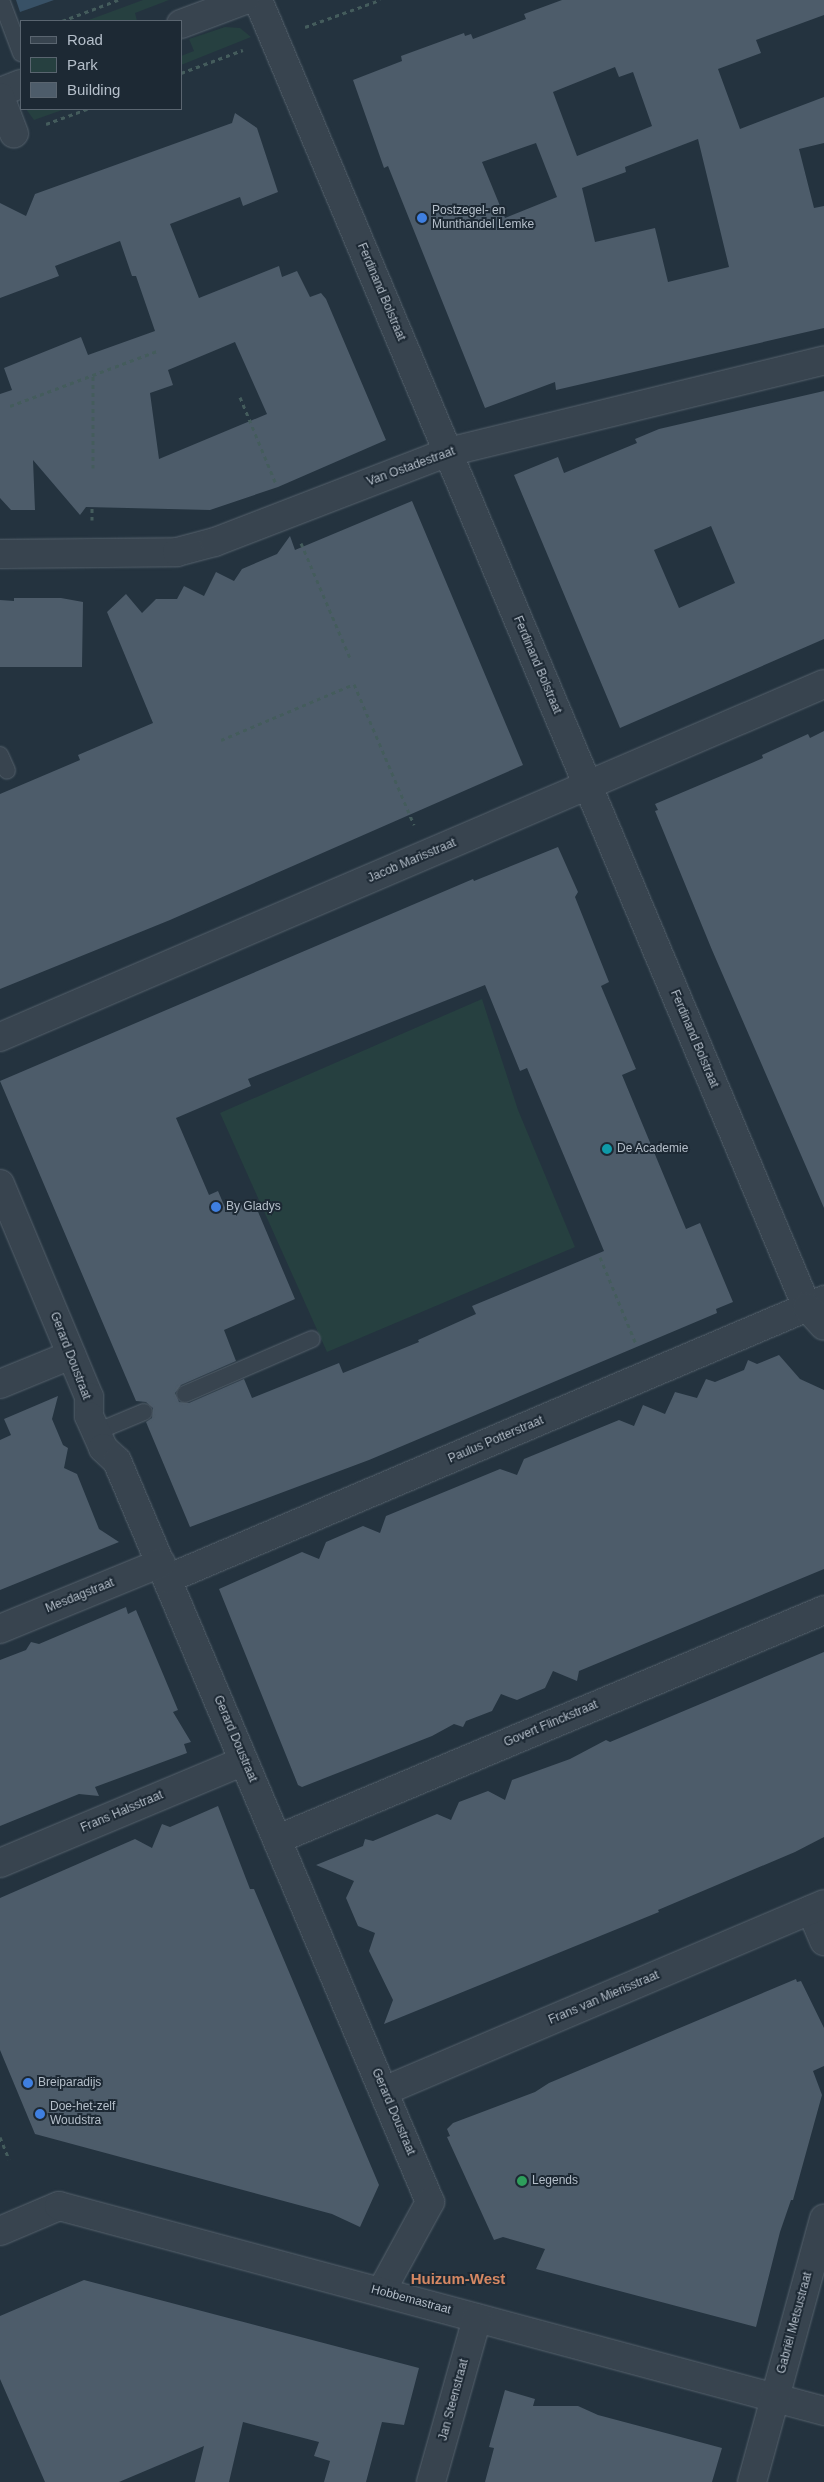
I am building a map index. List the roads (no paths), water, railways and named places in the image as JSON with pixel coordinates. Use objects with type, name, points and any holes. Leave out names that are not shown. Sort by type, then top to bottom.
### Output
[{"type":"street","points":[[182,24],[245,0]]},
{"type":"street","name":"Ferdinand Bolstraat","points":[[258,0],[588,786],[818,1311]]},
{"type":"street","points":[[0,92],[20,84]]},
{"type":"street","points":[[0,97],[7,135]]},
{"type":"street","name":"Van Ostadestraat","points":[[0,554],[177,552],[216,542],[448,452],[824,360]]},
{"type":"street","name":"Jacob Marisstraat","points":[[0,1038],[824,684]]},
{"type":"street","name":"Gerard Doustraat","points":[[0,1184],[89,1397],[90,1416],[96,1432],[103,1448],[117,1461],[430,2202],[381,2292]]},
{"type":"street","name":"Paulus Potterstraat","points":[[164,1571],[650,1374],[818,1311]]},
{"type":"street","points":[[0,1384],[71,1355]]},
{"type":"street","name":"Mesdagstraat","points":[[0,1629],[164,1571]]},
{"type":"street","name":"Govert Flinckstraat","points":[[278,1839],[824,1610]]},
{"type":"street","name":"Frans Halsstraat","points":[[0,1863],[244,1761]]},
{"type":"street","points":[[817,1907],[824,1941]]},
{"type":"street","name":"Frans van Mierisstraat","points":[[384,2091],[817,1907]]},
{"type":"street","name":"Hobbemastraat","points":[[0,2231],[59,2206],[824,2411]]},
{"type":"street","name":"Gabriël Metsustraat","points":[[752,2482],[824,2219]]},
{"type":"street","name":"Jan Steenstraat","points":[[431,2482],[476,2318]]},
{"type":"lane","points":[[1,0],[20,50]]},
{"type":"lane","points":[[0,755],[7,771]]},
{"type":"lane","points":[[184,1394],[312,1339]]},
{"type":"lane","points":[[96,1432],[144,1412]]},
{"type":"water","points":[[16,0],[54,0],[20,12]]},
{"type":"place","name":"Postzegel- en Munthandel Lemke","points":[[422,218]]},
{"type":"place","name":"De Academie","points":[[607,1149]]},
{"type":"place","name":"By Gladys","points":[[216,1207]]},
{"type":"place","name":"Breiparadijs","points":[[28,2083]]},
{"type":"place","name":"Doe-het-zelf Woudstra","points":[[40,2114]]},
{"type":"place","name":"Legends","points":[[522,2181]]},
{"type":"district","name":"Huizum-West","points":[[458,2279]]}]
